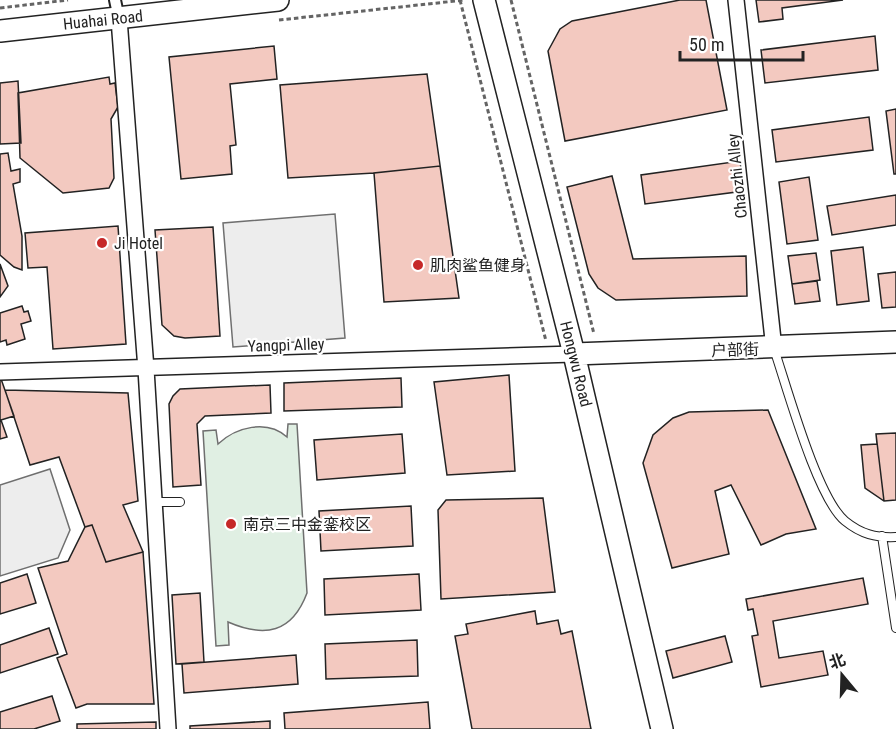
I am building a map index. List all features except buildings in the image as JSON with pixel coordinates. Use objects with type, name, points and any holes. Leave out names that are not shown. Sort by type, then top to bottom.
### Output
[{"type":"main road","name":"Huahai Road","points":[[0,31],[117,9],[278,0]]},
{"type":"main road","name":"Hongwu Road","points":[[484,0],[574,354],[662,729]]},
{"type":"main road","name":"户部街","points":[[574,354],[774,349],[896,342]]},
{"type":"street","name":"Chaozhi Alley","points":[[736,0],[774,349]]},
{"type":"street","points":[[117,9],[146,369],[168,729]]},
{"type":"street","name":"Yangpi Alley","points":[[0,372],[146,369],[412,357],[574,354]]},
{"type":"lane","points":[[774,349],[818,479],[843,520],[867,536],[896,537]]},
{"type":"lane","points":[[153,502],[180,502]]},
{"type":"lane","points":[[882,536],[896,628]]},
{"type":"path","points":[[0,8],[68,0]]},
{"type":"path","points":[[460,0],[550,355]]},
{"type":"path","points":[[511,0],[599,353]]},
{"type":"green space","points":[[288,424],[297,424],[307,593],[294,617],[285,624],[276,628],[254,630],[228,622],[229,645],[216,646],[203,431],[216,430],[218,444],[234,433],[252,427],[270,428],[287,437]]},
{"type":"shaded area","points":[[335,214],[345,338],[233,347],[223,223]]},
{"type":"shaded area","points":[[50,469],[70,530],[58,558],[0,576],[0,485]]},
{"type":"place","name":"Ji Hotel","points":[[102,243]]},
{"type":"place","name":"肌肉鲨鱼健身","points":[[418,265]]},
{"type":"place","name":"南京三中金銮校区","points":[[231,524]]}]
